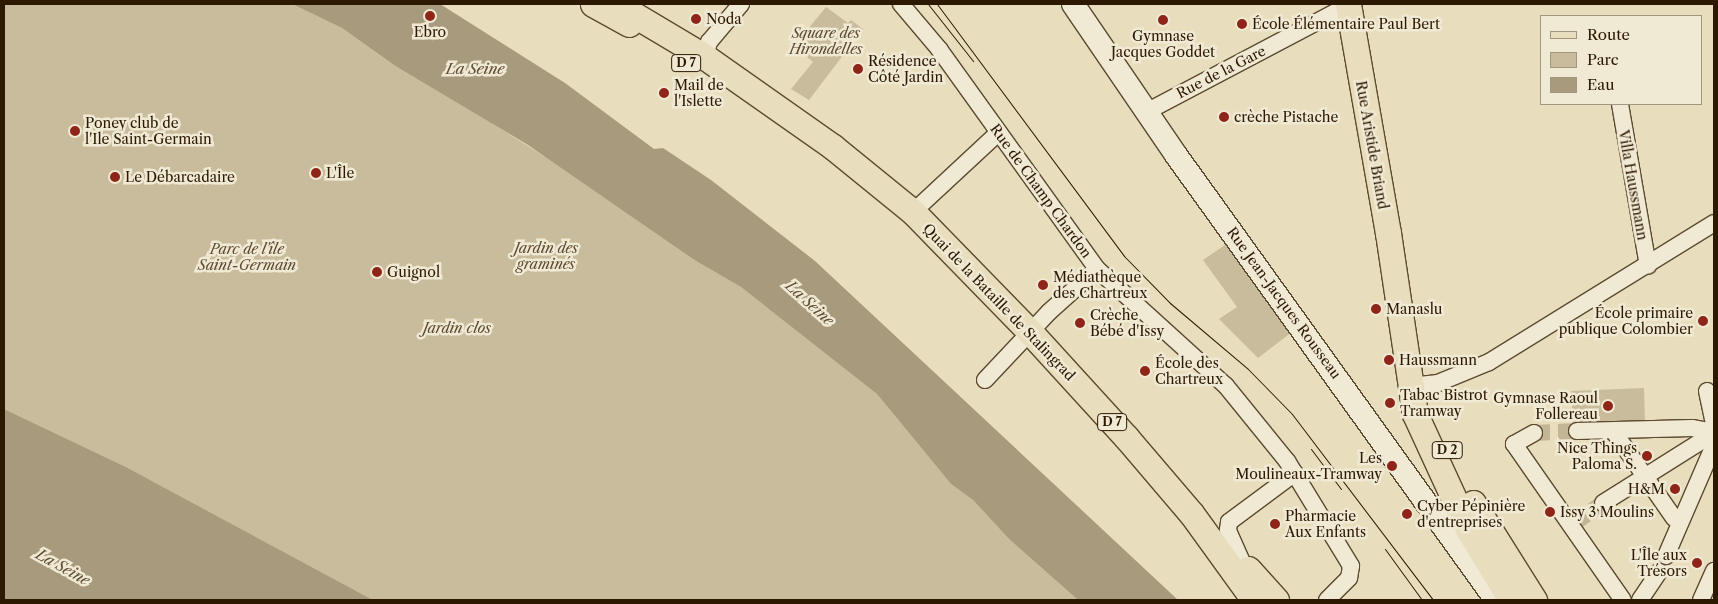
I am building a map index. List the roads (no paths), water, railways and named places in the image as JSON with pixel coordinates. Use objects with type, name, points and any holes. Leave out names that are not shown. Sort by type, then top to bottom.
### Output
[{"type":"main road","name":"Quai de la Bataille de Stalingrad","points":[[593,4],[634,27],[697,70],[784,114]]},
{"type":"main road","name":"Quai de la Bataille de Stalingrad","points":[[616,4],[705,57],[862,169],[913,212],[1031,333],[1191,513],[1242,562],[1276,600]]},
{"type":"main road","name":"Rue Aristide Briand","points":[[1349,5],[1396,286],[1418,385],[1432,412],[1454,469],[1478,513],[1534,600]]},
{"type":"main road","name":"Rue Aristide Briand","points":[[1418,385],[1415,414],[1444,481],[1468,529],[1511,600]]},
{"type":"main road","name":"Quai de la Bataille de Stalingrad","points":[[1191,513],[1254,600]]},
{"type":"street","points":[[705,57],[708,42],[741,4]]},
{"type":"street","name":"Rue de Champ Chardon","points":[[901,4],[939,49],[1097,269],[1226,386],[1268,434],[1295,473],[1351,566],[1346,584],[1327,600]]},
{"type":"street","name":"Rue Jean-Jacques Rousseau","points":[[1073,4],[1496,600]]},
{"type":"street","name":"Rue de la Gare","points":[[1148,110],[1349,5]]},
{"type":"street","name":"Villa Haussmann","points":[[1620,105],[1648,266]]},
{"type":"street","points":[[913,212],[999,132]]},
{"type":"street","points":[[1418,385],[1490,362],[1648,266],[1714,223]]},
{"type":"street","points":[[985,380],[1031,333],[1048,312],[1097,269]]},
{"type":"street","points":[[1707,391],[1714,423]]},
{"type":"street","points":[[1577,431],[1614,432],[1692,428],[1714,432]]},
{"type":"street","points":[[1614,432],[1644,478],[1680,514]]},
{"type":"street","points":[[1603,504],[1714,432]]},
{"type":"street","points":[[1534,433],[1514,444],[1623,600]]},
{"type":"street","points":[[1666,556],[1676,536],[1680,514],[1714,445]]},
{"type":"street","points":[[1242,562],[1228,530],[1229,522],[1295,473]]},
{"type":"street","points":[[1701,600],[1714,571]]},
{"type":"street","points":[[1640,600],[1659,572]]},
{"type":"water","name":"La Seine","points":[[292,4],[440,4],[565,83],[654,149],[663,148],[711,180],[815,261],[1178,600],[1078,600],[1009,539],[973,500],[951,484],[877,394],[741,287],[696,261],[528,145],[394,65],[342,28]]},
{"type":"water","name":"La Seine","points":[[4,409],[126,467],[373,600],[4,600]]},
{"type":"tunnel","points":[[1534,433],[1577,431]]},
{"type":"tunnel","points":[[1573,524],[1603,503]]},
{"type":"tram line","points":[[928,4],[973,61]]},
{"type":"tram line","points":[[937,4],[1124,256],[1170,303],[1248,369],[1292,414],[1433,600]]},
{"type":"tram line","points":[[1311,449],[1341,489]]},
{"type":"tram line","points":[[1385,549],[1422,600]]},
{"type":"place","name":"Ebro","points":[[430,16]]},
{"type":"place","name":"Noda","points":[[696,19]]},
{"type":"place","name":"Gymnase Jacques Goddet","points":[[1163,20]]},
{"type":"place","name":"École Élémentaire Paul Bert","points":[[1242,24]]},
{"type":"place","name":"Résidence Côté Jardin","points":[[858,69]]},
{"type":"place","name":"Mail de l'Islette","points":[[664,93]]},
{"type":"place","name":"crèche Pistache","points":[[1224,117]]},
{"type":"place","name":"Poney club de l'Ile Saint-Germain","points":[[75,131]]},
{"type":"place","name":"L'Île","points":[[316,173]]},
{"type":"place","name":"Le Débarcadaire","points":[[115,177]]},
{"type":"place","name":"Guignol","points":[[377,272]]},
{"type":"place","name":"Médiathèque des Chartreux","points":[[1043,285]]},
{"type":"place","name":"Manaslu","points":[[1376,309]]},
{"type":"place","name":"École primaire publique Colombier","points":[[1703,321]]},
{"type":"place","name":"Crèche Bébé d'Issy","points":[[1080,323]]},
{"type":"place","name":"Haussmann","points":[[1389,360]]},
{"type":"place","name":"École des Chartreux","points":[[1145,371]]},
{"type":"place","name":"Tabac Bistrot Tramway","points":[[1390,403]]},
{"type":"place","name":"Gymnase Raoul Follereau","points":[[1608,406]]},
{"type":"place","name":"Nice Things Paloma S.","points":[[1647,456]]},
{"type":"place","name":"Les Moulineaux-Tramway","points":[[1392,466]]},
{"type":"place","name":"H&M","points":[[1675,489]]},
{"type":"place","name":"Issy 3 Moulins","points":[[1550,512]]},
{"type":"place","name":"Cyber Pépinière d'entreprises","points":[[1407,514]]},
{"type":"place","name":"Pharmacie Aux Enfants","points":[[1275,524]]},
{"type":"place","name":"L'Île aux Trésors","points":[[1697,563]]},
{"type":"park label","name":"Square des Hirondelles","points":[[826,42]]},
{"type":"park label","name":"Jardin des graminés","points":[[546,256]]},
{"type":"park label","name":"Parc de l'île Saint-Germain","points":[[247,258]]},
{"type":"park label","name":"Jardin clos","points":[[457,328]]}]
